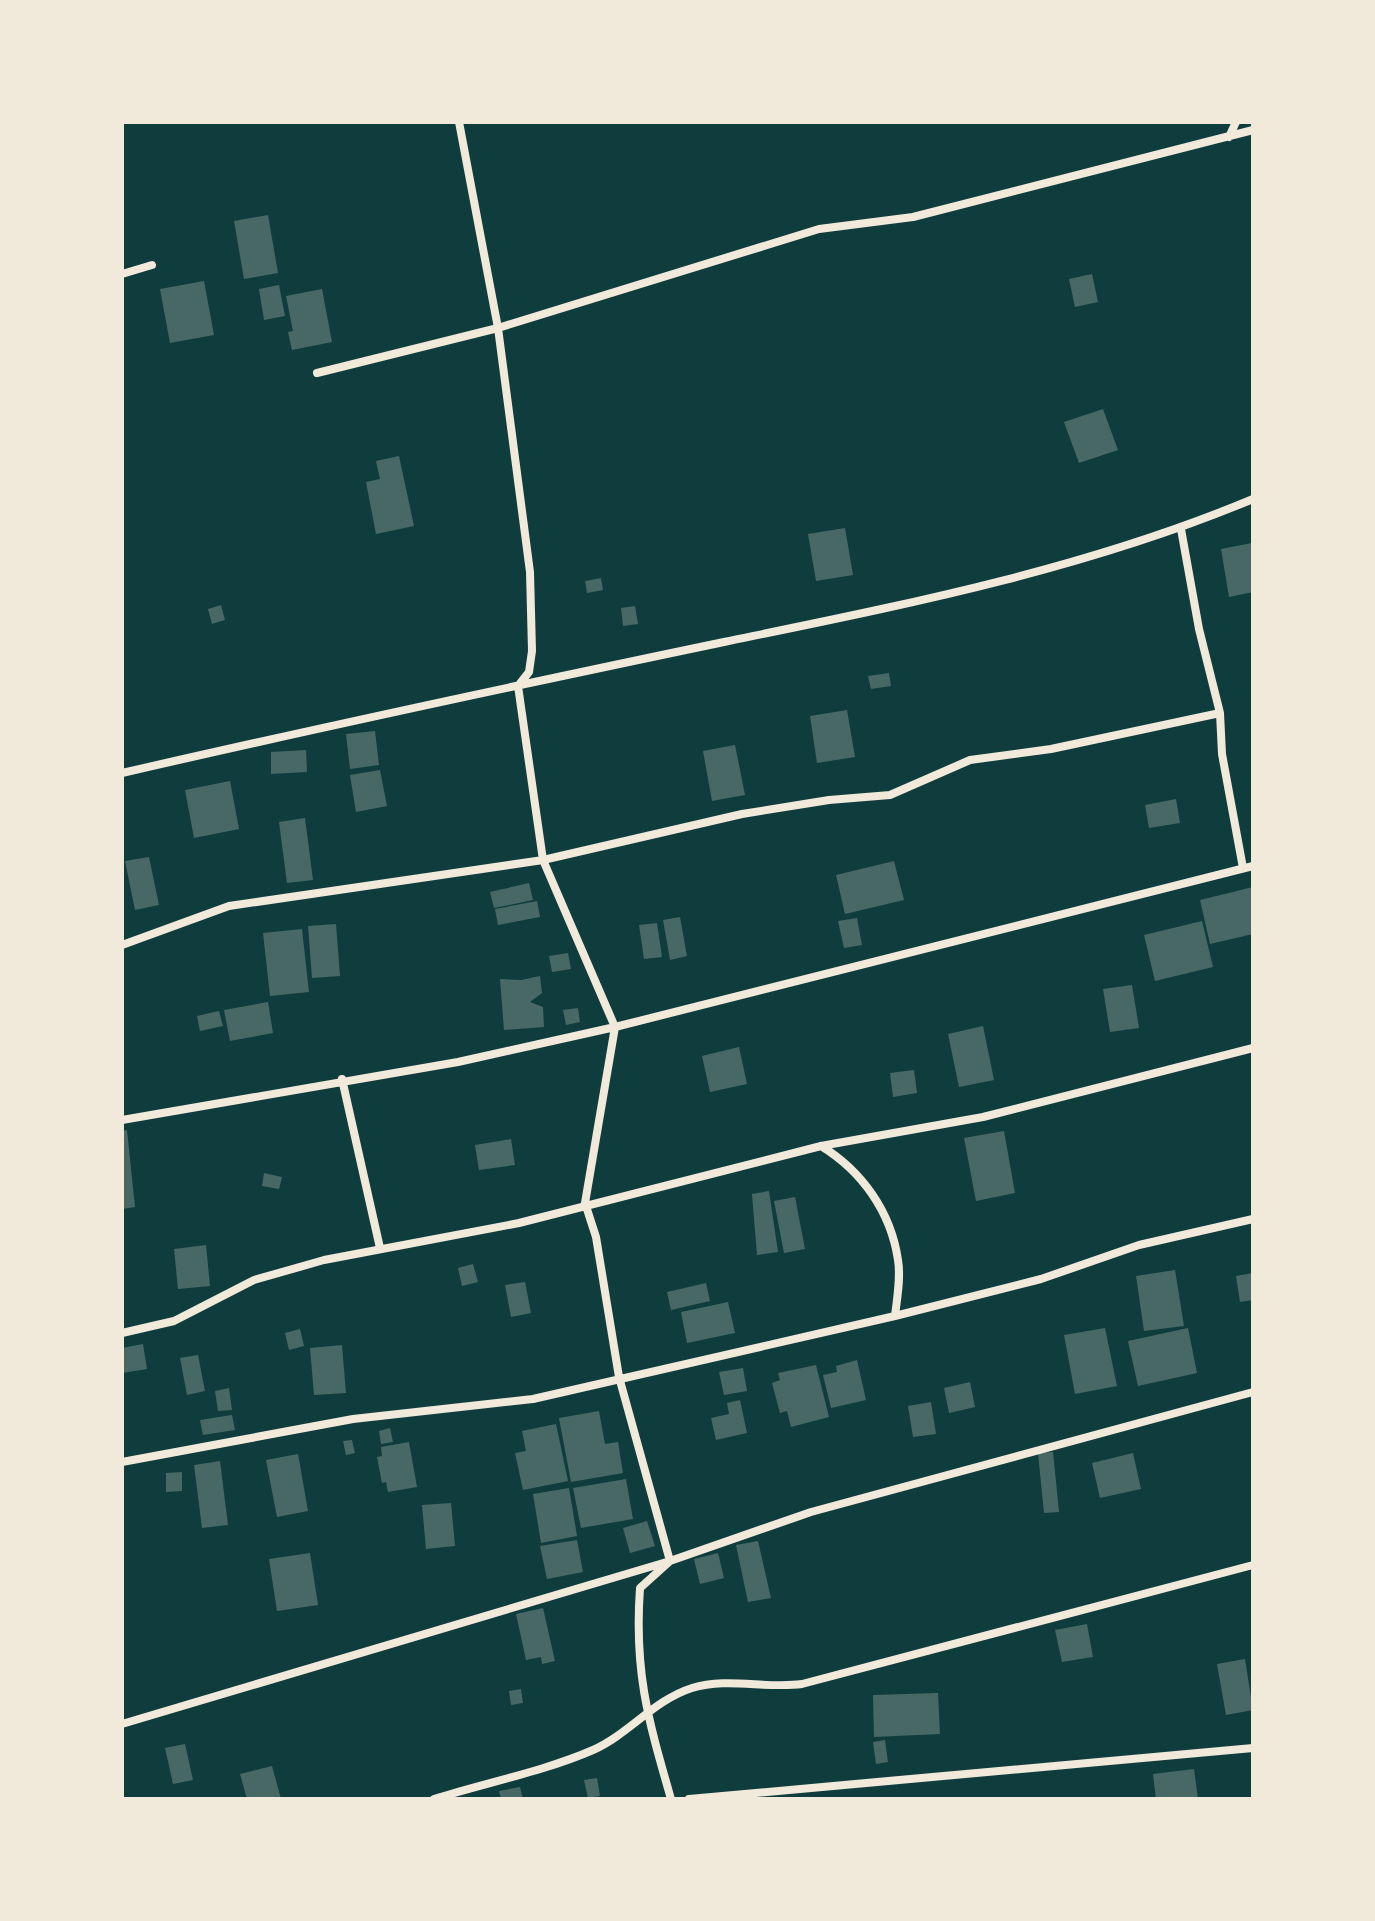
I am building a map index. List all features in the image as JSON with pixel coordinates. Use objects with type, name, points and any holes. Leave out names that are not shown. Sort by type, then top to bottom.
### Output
[{"type":"street","points":[[459,122],[498,328],[534,623],[529,672],[518,686],[543,860],[615,1027],[585,1203],[596,1237],[619,1377],[670,1561]]},
{"type":"street","points":[[1229,137],[1236,122]]},
{"type":"street","points":[[317,373],[498,328],[819,229],[913,217],[1253,130]]},
{"type":"street","points":[[122,274],[152,265]]},
{"type":"street","points":[[122,773],[920,601],[1049,569],[1181,529],[1253,499]]},
{"type":"street","points":[[122,1120],[342,1079],[458,1062],[615,1027],[1248,867],[1222,754],[1220,713],[1199,629],[1181,529]]},
{"type":"street","points":[[122,945],[229,906],[543,860],[742,814],[829,800],[890,795],[970,760],[1051,749],[1220,713]]},
{"type":"street","points":[[122,1333],[174,1321],[254,1280],[380,1248],[519,1223],[585,1203],[821,1146],[983,1117],[1253,1048]]},
{"type":"street","points":[[342,1079],[380,1248]]},
{"type":"street","points":[[821,1146],[846,1161],[864,1180],[894,1242],[899,1263],[895,1316]]},
{"type":"street","points":[[122,1462],[353,1419],[533,1399],[895,1316],[1041,1279],[1139,1245],[1253,1219]]},
{"type":"street","points":[[122,1724],[670,1561],[811,1512],[1253,1392]]},
{"type":"street","points":[[670,1561],[640,1588],[638,1665],[646,1713],[671,1799]]},
{"type":"street","points":[[434,1799],[592,1750],[629,1729],[646,1713],[700,1686],[802,1684],[1253,1565]]},
{"type":"street","points":[[689,1799],[1253,1748]]},
{"type":"building","points":[[268,215],[278,273],[244,279],[234,221]]},
{"type":"building","points":[[1092,274],[1098,302],[1075,307],[1069,279]]},
{"type":"building","points":[[204,281],[214,335],[170,343],[160,289]]},
{"type":"building","points":[[279,285],[285,316],[264,320],[259,289]]},
{"type":"building","points":[[322,289],[332,342],[292,350],[288,332],[293,331],[286,296]]},
{"type":"building","points":[[1103,409],[1118,450],[1079,463],[1064,422]]},
{"type":"building","points":[[399,456],[414,526],[376,534],[366,482],[380,479],[376,461]]},
{"type":"building","points":[[845,528],[853,575],[816,581],[808,534]]},
{"type":"building","points":[[1252,543],[1253,592],[1229,597],[1221,549]]},
{"type":"building","points":[[601,578],[603,590],[587,593],[585,581]]},
{"type":"building","points":[[221,605],[225,620],[212,624],[208,609]]},
{"type":"building","points":[[635,606],[638,624],[623,626],[621,608]]},
{"type":"building","points":[[889,673],[891,686],[871,689],[868,676]]},
{"type":"building","points":[[847,710],[855,757],[817,763],[810,716]]},
{"type":"building","points":[[375,731],[379,765],[350,769],[346,734]]},
{"type":"building","points":[[735,745],[745,795],[712,801],[703,751]]},
{"type":"building","points":[[306,750],[307,772],[271,774],[271,752]]},
{"type":"building","points":[[380,770],[387,806],[356,812],[350,775]]},
{"type":"building","points":[[230,781],[239,829],[194,838],[185,790]]},
{"type":"building","points":[[1176,799],[1180,823],[1149,828],[1145,805]]},
{"type":"building","points":[[305,818],[313,880],[287,883],[279,822]]},
{"type":"building","points":[[149,857],[159,905],[135,910],[125,861]]},
{"type":"building","points":[[894,861],[904,900],[845,914],[836,875]]},
{"type":"building","points":[[529,883],[533,900],[494,908],[490,892]]},
{"type":"building","points":[[1253,887],[1253,934],[1210,944],[1200,900]]},
{"type":"building","points":[[537,901],[540,917],[498,925],[495,909]]},
{"type":"building","points":[[680,917],[687,956],[670,960],[663,920]]},
{"type":"building","points":[[857,918],[862,945],[844,948],[838,921]]},
{"type":"building","points":[[1202,921],[1213,967],[1155,981],[1144,935]]},
{"type":"building","points":[[657,923],[662,957],[644,959],[639,925]]},
{"type":"building","points":[[336,924],[340,976],[312,978],[308,926]]},
{"type":"building","points":[[302,929],[309,992],[270,996],[263,933]]},
{"type":"building","points":[[568,953],[571,969],[552,972],[549,956]]},
{"type":"building","points":[[540,976],[542,993],[530,1002],[543,1007],[544,1027],[504,1030],[500,979],[521,980]]},
{"type":"building","points":[[1132,985],[1139,1028],[1110,1032],[1103,989]]},
{"type":"building","points":[[268,1002],[273,1033],[230,1041],[224,1010]]},
{"type":"building","points":[[578,1008],[580,1022],[566,1025],[563,1010]]},
{"type":"building","points":[[219,1011],[223,1026],[200,1031],[197,1016]]},
{"type":"building","points":[[983,1026],[994,1080],[959,1087],[948,1034]]},
{"type":"building","points":[[739,1047],[747,1084],[710,1092],[702,1056]]},
{"type":"building","points":[[914,1070],[917,1093],[893,1097],[890,1073]]},
{"type":"building","points":[[127,1130],[135,1207],[122,1209],[122,1131]]},
{"type":"building","points":[[1004,1131],[1015,1193],[976,1201],[964,1138]]},
{"type":"building","points":[[511,1139],[515,1165],[479,1170],[475,1145]]},
{"type":"building","points":[[264,1173],[282,1177],[279,1189],[262,1186]]},
{"type":"building","points":[[769,1191],[778,1252],[757,1255],[752,1194]]},
{"type":"building","points":[[795,1197],[805,1249],[784,1253],[774,1201]]},
{"type":"building","points":[[206,1245],[210,1286],[178,1289],[174,1249]]},
{"type":"building","points":[[473,1264],[478,1282],[462,1286],[458,1268]]},
{"type":"building","points":[[1175,1270],[1184,1326],[1144,1331],[1136,1276]]},
{"type":"building","points":[[1253,1273],[1253,1300],[1240,1302],[1236,1276]]},
{"type":"building","points":[[525,1282],[531,1313],[511,1317],[505,1285]]},
{"type":"building","points":[[706,1283],[710,1301],[671,1310],[667,1292]]},
{"type":"building","points":[[728,1302],[735,1333],[687,1343],[681,1312]]},
{"type":"building","points":[[1105,1328],[1117,1386],[1075,1394],[1064,1335]]},
{"type":"building","points":[[1188,1328],[1197,1373],[1138,1386],[1128,1341]]},
{"type":"building","points":[[300,1329],[304,1346],[289,1350],[285,1333]]},
{"type":"building","points":[[143,1344],[147,1369],[122,1373],[122,1348]]},
{"type":"building","points":[[342,1345],[346,1393],[314,1395],[310,1348]]},
{"type":"building","points":[[198,1355],[205,1391],[187,1395],[180,1358]]},
{"type":"building","points":[[857,1360],[866,1400],[831,1408],[823,1375],[837,1372],[836,1366]]},
{"type":"building","points":[[816,1365],[829,1417],[791,1427],[787,1411],[780,1413],[772,1383],[780,1380],[778,1373]]},
{"type":"building","points":[[743,1368],[747,1391],[724,1395],[719,1372]]},
{"type":"building","points":[[970,1382],[975,1407],[949,1413],[944,1388]]},
{"type":"building","points":[[229,1388],[232,1410],[218,1411],[215,1391]]},
{"type":"building","points":[[740,1400],[747,1433],[716,1440],[711,1418],[729,1414],[727,1403]]},
{"type":"building","points":[[931,1402],[936,1434],[913,1437],[908,1406]]},
{"type":"building","points":[[599,1411],[605,1444],[618,1442],[623,1473],[571,1482],[559,1418]]},
{"type":"building","points":[[232,1415],[235,1430],[203,1435],[200,1420]]},
{"type":"building","points":[[556,1424],[568,1481],[523,1490],[515,1453],[526,1451],[522,1431]]},
{"type":"building","points":[[390,1428],[393,1442],[381,1444],[379,1431]]},
{"type":"building","points":[[352,1440],[355,1453],[346,1455],[343,1441]]},
{"type":"building","points":[[409,1442],[417,1487],[388,1492],[386,1482],[382,1483],[377,1457],[382,1456],[381,1447]]},
{"type":"building","points":[[1053,1452],[1059,1512],[1044,1513],[1038,1453]]},
{"type":"building","points":[[1133,1453],[1141,1489],[1100,1498],[1092,1463]]},
{"type":"building","points":[[298,1454],[308,1511],[277,1517],[266,1460]]},
{"type":"building","points":[[220,1461],[228,1525],[202,1528],[194,1465]]},
{"type":"building","points":[[182,1472],[182,1491],[166,1492],[166,1473]]},
{"type":"building","points":[[626,1479],[633,1519],[581,1528],[573,1488]]},
{"type":"building","points":[[569,1488],[577,1536],[541,1543],[533,1494]]},
{"type":"building","points":[[451,1503],[455,1546],[426,1549],[422,1505]]},
{"type":"building","points":[[647,1521],[655,1546],[630,1553],[623,1528]]},
{"type":"building","points":[[577,1540],[583,1572],[547,1579],[540,1546]]},
{"type":"building","points":[[758,1541],[771,1598],[748,1602],[736,1545]]},
{"type":"building","points":[[310,1553],[318,1605],[277,1611],[269,1559]]},
{"type":"building","points":[[718,1553],[724,1578],[700,1584],[694,1559]]},
{"type":"building","points":[[543,1608],[555,1661],[542,1664],[541,1657],[526,1660],[516,1614]]},
{"type":"building","points":[[1087,1624],[1093,1657],[1062,1662],[1055,1630]]},
{"type":"building","points":[[1245,1659],[1253,1710],[1226,1715],[1217,1664]]},
{"type":"building","points":[[521,1689],[523,1703],[511,1705],[509,1691]]},
{"type":"building","points":[[938,1693],[940,1734],[874,1737],[873,1695]]},
{"type":"building","points":[[885,1740],[888,1762],[876,1764],[873,1742]]},
{"type":"building","points":[[185,1744],[193,1780],[173,1784],[165,1748]]},
{"type":"building","points":[[272,1766],[281,1799],[247,1799],[240,1774]]},
{"type":"building","points":[[1194,1769],[1198,1799],[1156,1799],[1153,1774]]},
{"type":"building","points":[[597,1778],[600,1796],[588,1798],[584,1780]]},
{"type":"building","points":[[520,1787],[523,1799],[501,1799],[499,1791]]}]
